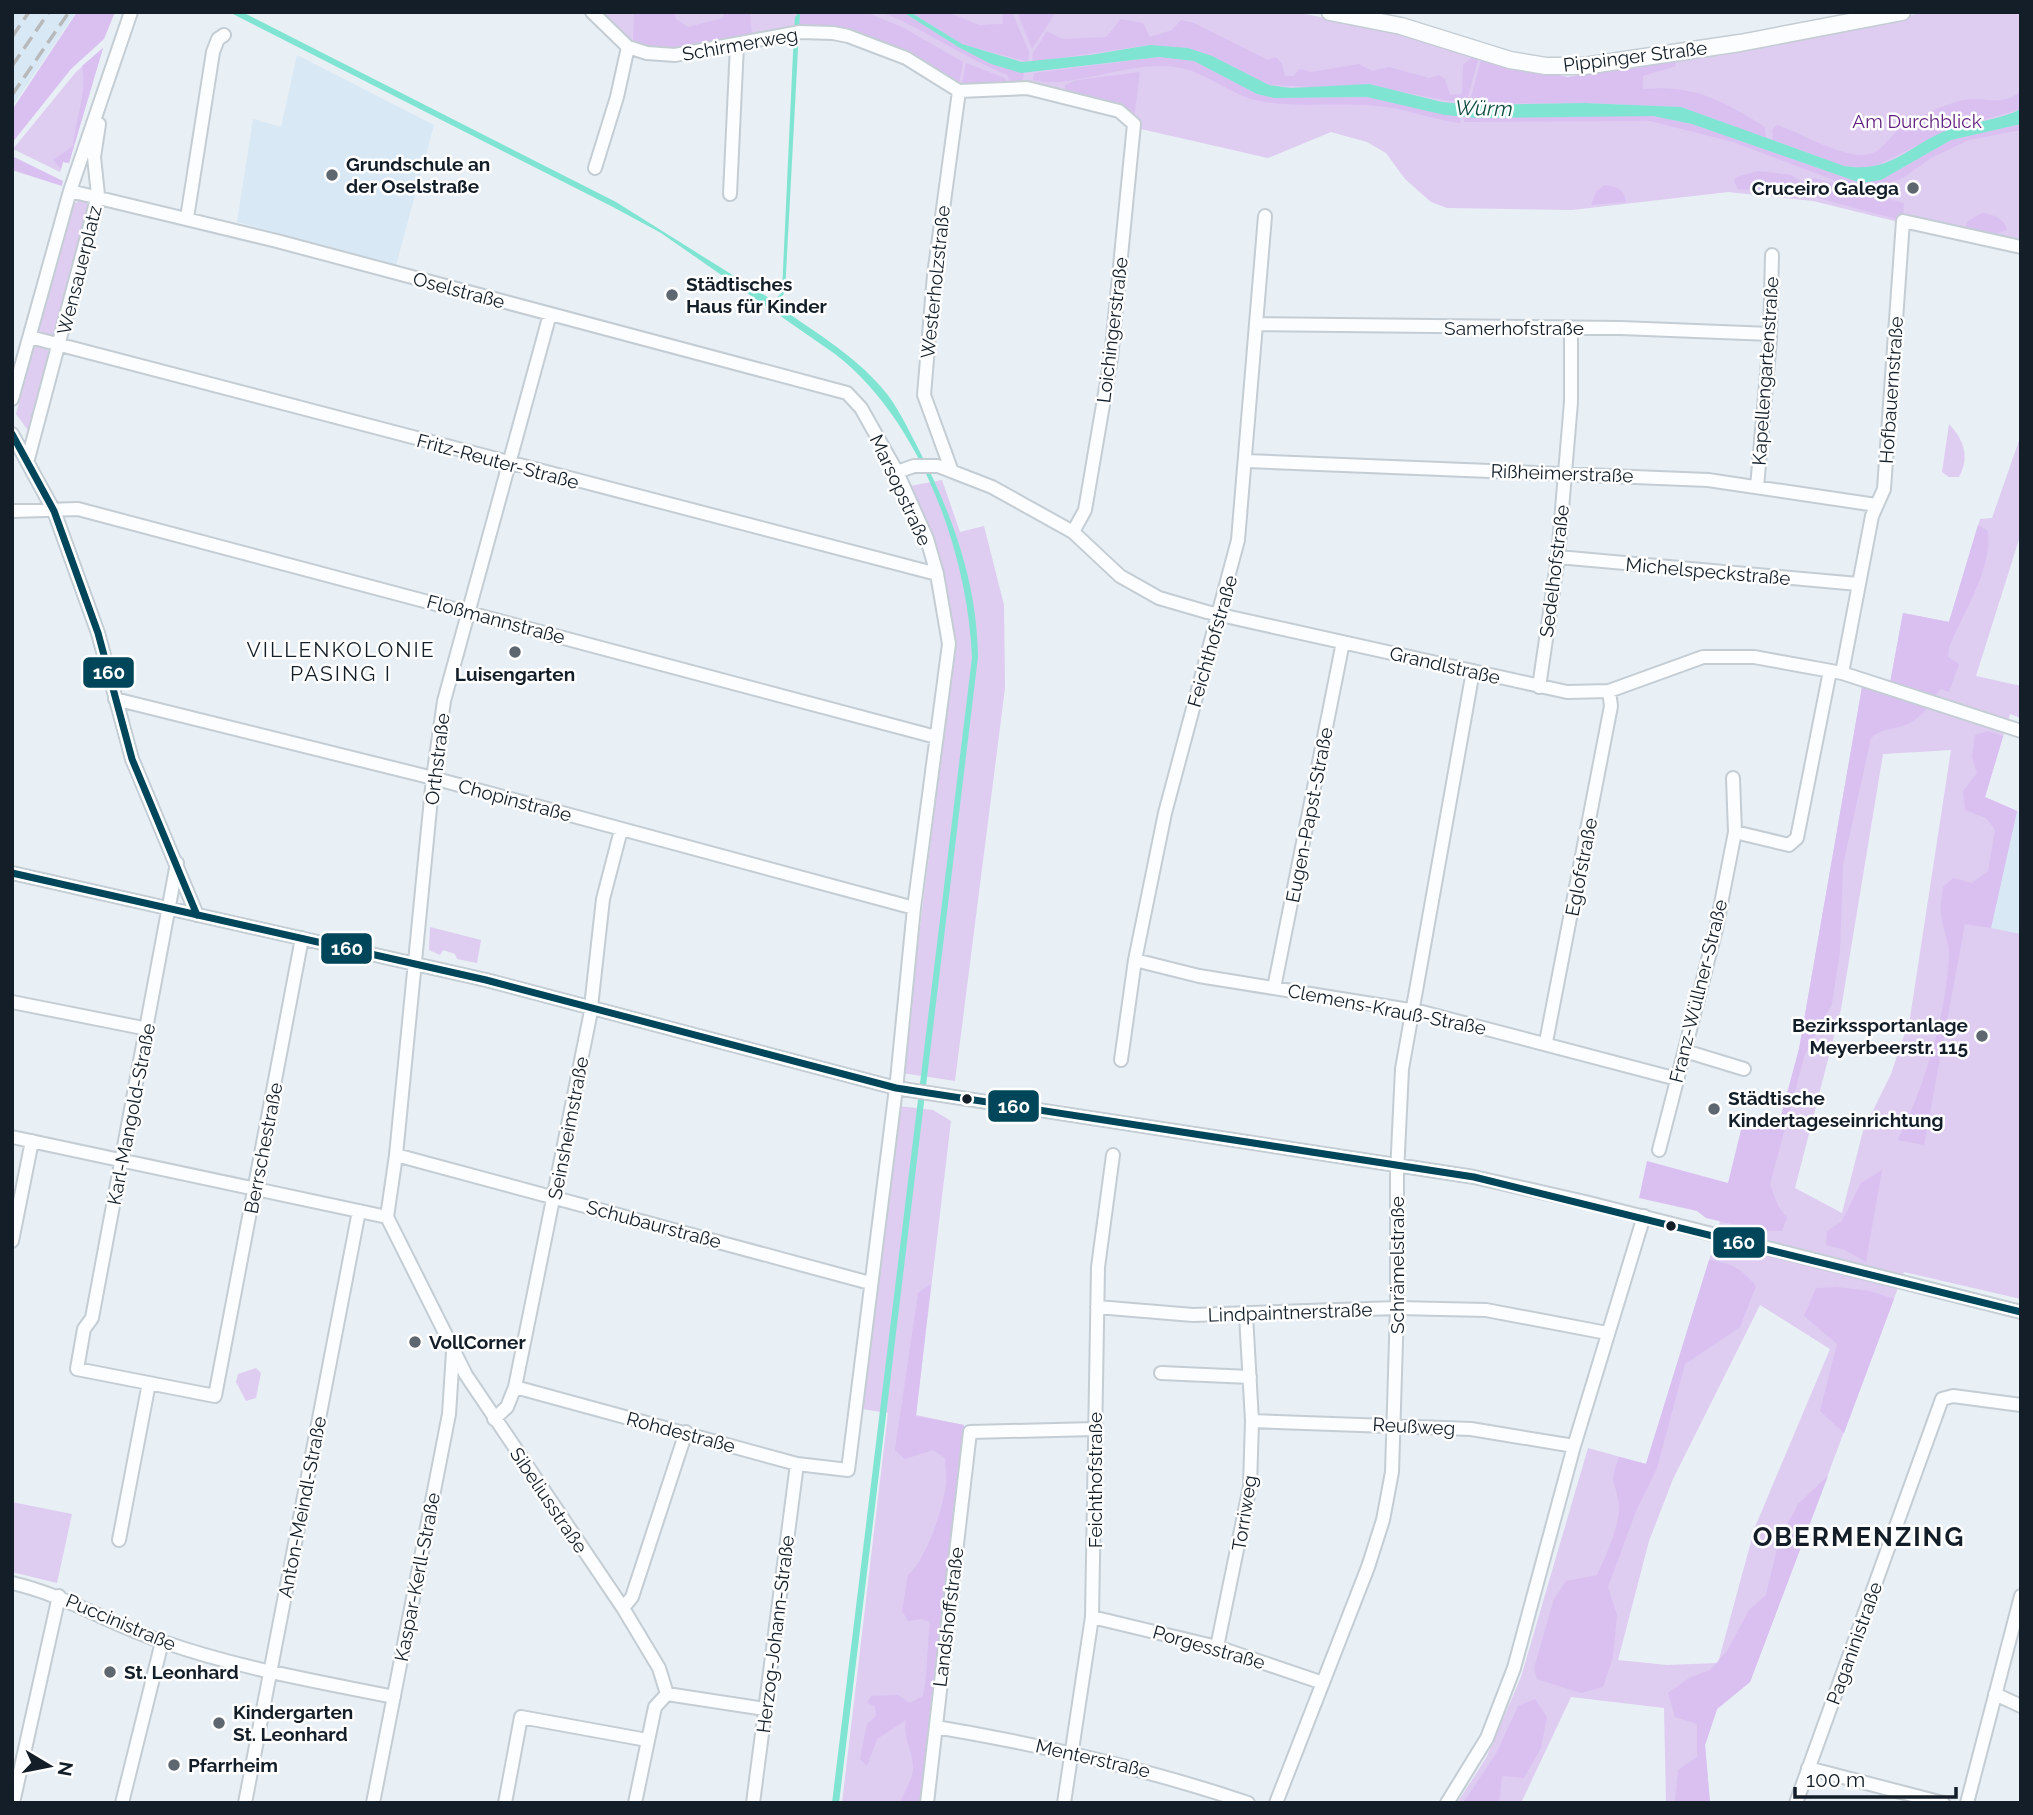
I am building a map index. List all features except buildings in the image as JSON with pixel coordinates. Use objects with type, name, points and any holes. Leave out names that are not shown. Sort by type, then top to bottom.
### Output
[{"type":"main road","name":"Pippinger Straße","points":[[1330,12],[1422,32],[1510,60],[1584,66],[1740,43],[1902,12]]},
{"type":"street","points":[[98,195],[94,157],[102,104],[120,36],[131,12]]},
{"type":"street","points":[[592,12],[628,47],[617,97],[595,168]]},
{"type":"street","name":"Schirmerweg","points":[[628,47],[647,53],[675,55],[794,33],[848,36],[906,58],[959,90]]},
{"type":"street","points":[[187,218],[213,52],[218,39],[224,35]]},
{"type":"street","points":[[730,194],[737,45]]},
{"type":"street","name":"Loichingerstraße","points":[[959,90],[1027,88],[1119,111],[1134,124],[1111,358],[1085,510],[1073,532]]},
{"type":"street","name":"Westerholzstraße","points":[[945,468],[923,395],[937,251],[959,90]]},
{"type":"street","name":"Wensauerplatz","points":[[12,399],[70,191],[102,104]]},
{"type":"street","name":"Oselstraße","points":[[70,191],[98,195],[187,218],[847,393]]},
{"type":"street","name":"Wensauerplatz","points":[[28,460],[98,195]]},
{"type":"street","name":"Feichthofstraße","points":[[1121,1060],[1135,960],[1166,813],[1238,540],[1265,216]]},
{"type":"street","name":"Hofbauernstraße","points":[[1836,672],[1876,505],[1884,489],[1903,221],[2021,247]]},
{"type":"street","name":"Kapellengartenstraße","points":[[1757,487],[1770,334],[1772,256]]},
{"type":"street","name":"Orthstraße","points":[[387,1217],[396,1155],[433,778],[444,701],[550,314]]},
{"type":"street","name":"Samerhofstraße","points":[[1257,324],[1770,334]]},
{"type":"street","name":"Sedelhofstraße","points":[[1539,687],[1558,557],[1571,402],[1571,329]]},
{"type":"street","name":"Wensauerplatz","points":[[30,337],[60,345]]},
{"type":"street","name":"Fritz-Reuter-Straße","points":[[60,345],[937,574]]},
{"type":"street","name":"Marsopstraße","points":[[847,393],[861,408],[897,472],[927,539],[937,574],[949,645],[914,908],[896,1088],[848,1470]]},
{"type":"street","points":[[12,434],[54,511],[97,633],[132,759],[197,915]]},
{"type":"street","name":"Rißheimerstraße","points":[[1246,461],[1708,480],[1876,505]]},
{"type":"street","name":"Grandlstraße","points":[[897,472],[914,466],[945,468],[1010,496],[1073,532],[1120,576],[1150,593],[1219,615],[1567,692],[1609,691],[1703,657],[1754,656],[1836,672],[2021,731]]},
{"type":"street","name":"Floßmannstraße","points":[[12,512],[78,509],[936,737]]},
{"type":"street","name":"Michelspeckstraße","points":[[1558,557],[1858,584]]},
{"type":"street","name":"Eugen-Papst-Straße","points":[[1274,988],[1343,642]]},
{"type":"street","name":"Schrämelstraße","points":[[1276,1803],[1383,1520],[1392,1472],[1398,1308],[1397,1164],[1402,1069],[1473,671]]},
{"type":"street","points":[[1735,832],[1789,845],[1797,838],[1836,672]]},
{"type":"street","name":"Eglofstraße","points":[[1546,1042],[1611,706],[1609,691]]},
{"type":"street","name":"Chopinstraße","points":[[115,699],[130,700],[433,778],[914,908]]},
{"type":"street","name":"Franz-Wüllner-Straße","points":[[1659,1150],[1716,929],[1735,832],[1734,778]]},
{"type":"street","name":"Seinsheimstraße","points":[[495,1419],[507,1407],[515,1387],[555,1198],[591,1006],[603,900],[621,830]]},
{"type":"street","name":"Karl-Mangold-Straße","points":[[149,1383],[77,1370],[83,1329],[92,1318],[177,863]]},
{"type":"street","points":[[12,873],[591,1006],[896,1088],[1397,1164],[1540,1191],[2021,1312]]},
{"type":"street","name":"Berrschestraße","points":[[149,1383],[215,1396],[302,938]]},
{"type":"street","name":"Clemens-Krauß-Straße","points":[[1135,960],[1199,976],[1411,1010],[1546,1042],[1676,1079]]},
{"type":"street","points":[[12,1002],[148,1029]]},
{"type":"street","points":[[1685,1051],[1744,1069]]},
{"type":"street","points":[[12,1137],[387,1217]]},
{"type":"street","points":[[12,1241],[32,1141]]},
{"type":"street","name":"Schubaurstraße","points":[[396,1155],[870,1283]]},
{"type":"street","name":"Feichthofstraße","points":[[1064,1803],[1074,1752],[1092,1617],[1098,1267],[1114,1155]]},
{"type":"street","name":"Anton-Meindl-Straße","points":[[245,1803],[359,1211]]},
{"type":"street","points":[[1447,1803],[1487,1738],[1506,1691],[1533,1604],[1574,1446],[1644,1216]]},
{"type":"street","name":"Sibeliusstraße","points":[[387,1217],[453,1350],[495,1419],[623,1608],[659,1668],[667,1693]]},
{"type":"street","name":"Lindpaintnerstraße","points":[[1097,1307],[1168,1314],[1246,1315],[1398,1308],[1486,1310],[1607,1333]]},
{"type":"street","name":"Torriweg","points":[[1217,1647],[1250,1486],[1252,1421],[1246,1315]]},
{"type":"street","name":"Kaspar-Kerll-Straße","points":[[373,1803],[449,1414],[453,1350]]},
{"type":"street","points":[[1161,1373],[1250,1377]]},
{"type":"street","points":[[119,1541],[149,1383]]},
{"type":"street","name":"Rohdestraße","points":[[515,1387],[797,1464],[848,1470]]},
{"type":"street","name":"Paganinistraße","points":[[1796,1803],[1942,1399],[1953,1396],[2021,1405]]},
{"type":"street","name":"Reußweg","points":[[1252,1421],[1480,1430],[1574,1446]]},
{"type":"street","name":"Landshoffstraße","points":[[927,1803],[970,1432],[1095,1429]]},
{"type":"street","points":[[623,1608],[632,1598],[686,1432]]},
{"type":"street","name":"Herzog-Johann-Straße","points":[[753,1803],[797,1464]]},
{"type":"street","name":"Puccinistraße","points":[[12,1583],[59,1596],[162,1642],[270,1671],[394,1697]]},
{"type":"street","points":[[13,1803],[59,1596]]},
{"type":"street","points":[[1967,1803],[2021,1596]]},
{"type":"street","name":"Porgesstraße","points":[[1092,1617],[1217,1647],[1323,1683]]},
{"type":"street","points":[[122,1803],[162,1642]]},
{"type":"street","points":[[635,1803],[655,1707],[667,1693],[765,1709]]},
{"type":"street","points":[[1995,1694],[2021,1706]]},
{"type":"street","points":[[505,1803],[521,1717],[647,1740]]},
{"type":"street","name":"Menterstraße","points":[[936,1727],[1074,1752],[1176,1778],[1248,1803]]},
{"type":"street","points":[[1808,1769],[1943,1803]]},
{"type":"shaded area","points":[[12,12],[76,12],[12,107]]},
{"type":"shaded area","name":"Grundschule an der Oselstraße","points":[[297,55],[434,125],[396,265],[237,222],[253,119],[281,127]]},
{"type":"shaded area","points":[[2017,811],[2021,812],[2021,934],[1991,928]]},
{"type":"green space","points":[[77,12],[115,12],[104,39],[71,69],[12,143],[12,110]]},
{"type":"green space","name":"Am Durchblick","points":[[590,12],[1294,12],[1384,29],[1510,66],[1568,77],[1834,32],[1925,12],[2021,12],[2021,238],[2000,247],[1813,201],[1728,192],[1572,210],[1447,208],[1431,202],[1405,179],[1386,153],[1367,142],[1331,132],[1268,158],[1132,127],[1117,115],[1030,96],[959,95],[904,61],[844,38],[805,35],[647,55]]},
{"type":"green space","points":[[634,12],[675,12],[676,19],[688,27],[723,18],[724,12],[750,12],[752,37],[690,48],[657,49],[643,46],[633,40]]},
{"type":"green space","points":[[800,12],[865,12],[902,27],[963,62],[959,84],[848,34],[797,32]]},
{"type":"green space","points":[[881,12],[903,12],[991,64],[1024,73],[1021,87],[1012,87],[1007,75]]},
{"type":"green space","points":[[910,12],[947,12],[979,25],[1003,24],[1002,12],[1012,12],[1029,52],[1028,62],[962,44]]},
{"type":"green space","points":[[1017,12],[1056,12],[1032,49]]},
{"type":"green space","points":[[1121,19],[1143,23],[1150,37],[1172,30],[1181,20],[1194,23],[1268,60],[1276,57],[1282,64],[1285,76],[1294,76],[1299,69],[1312,72],[1359,64],[1372,71],[1389,67],[1429,78],[1439,75],[1445,79],[1450,95],[1462,94],[1463,65],[1474,55],[1479,56],[1466,104],[1396,91],[1269,85],[1212,56],[1150,45],[1032,62],[1033,53],[1047,31],[1062,39],[1106,37]]},
{"type":"green space","points":[[103,48],[69,163],[63,162],[60,172],[13,149],[76,72]]},
{"type":"green space","points":[[103,48],[69,163],[63,162],[61,169],[53,160],[73,146],[82,96],[82,66]]},
{"type":"green space","points":[[1159,57],[1194,61],[1257,94],[1274,98],[1367,97],[1461,116],[1460,123],[1377,106],[1259,101],[1238,94],[1197,73],[1175,67],[1139,67],[1065,81],[1033,80],[1034,73]]},
{"type":"green space","points":[[1482,57],[1568,77],[1674,59],[1676,66],[1643,76],[1643,89],[1678,89],[1707,96],[1765,127],[1766,138],[1681,107],[1584,103],[1469,104]]},
{"type":"green space","points":[[966,63],[1005,78],[1010,88],[962,83]]},
{"type":"green space","points":[[1140,72],[1134,118],[1119,105],[1065,89],[1065,85],[1077,80]]},
{"type":"green space","points":[[2021,91],[2021,109],[1948,130],[1872,168],[1844,166],[1773,140],[1772,130],[1777,125],[1843,152],[1870,154],[1905,125],[1937,109],[1970,99],[2003,100]]},
{"type":"green space","points":[[1465,116],[1653,116],[1692,124],[1861,183],[1881,180],[1951,140],[2021,124],[2021,130],[1969,140],[1931,158],[1903,178],[1877,188],[1847,185],[1733,142],[1650,121],[1464,122]]},
{"type":"green space","points":[[12,156],[63,181],[62,186],[12,170]]},
{"type":"green space","points":[[1758,171],[1792,175],[1801,182],[1814,178],[1904,203],[1903,221],[1814,197],[1738,189],[1734,181],[1736,177]]},
{"type":"green space","points":[[1605,185],[1619,189],[1626,202],[1591,205],[1596,192]]},
{"type":"green space","points":[[81,199],[85,200],[90,208],[30,433],[16,414],[72,205]]},
{"type":"green space","points":[[1982,213],[1998,218],[2007,230],[1987,237],[1965,228],[1968,221]]},
{"type":"green space","points":[[1949,424],[1964,449],[1964,463],[1959,477],[1949,477],[1942,472]]},
{"type":"green space","points":[[2021,435],[2021,533],[1976,676],[2021,686],[2021,718],[2010,714],[1985,797],[2017,811],[1991,928],[2021,934],[2021,1299],[1904,1272],[1750,1682],[1717,1709],[1705,1745],[1710,1803],[1666,1803],[1664,1708],[1571,1697],[1521,1803],[1457,1803],[1486,1758],[1521,1677],[1588,1448],[1646,1464],[1716,1238],[1744,1118],[1778,1127],[1799,1049],[1862,687],[1888,694],[1903,613],[1949,622],[1980,519],[1992,518]],"holes":[[[1951,750],[1910,1018],[1891,1074],[1863,1131],[1842,1213],[1795,1188],[1841,1009],[1883,754]],[[1760,1305],[1830,1349],[1755,1527],[1718,1663],[1667,1665],[1618,1660],[1649,1541],[1673,1479]]]},
{"type":"green space","points":[[942,480],[960,532],[984,526],[1004,605],[1005,688],[955,1081],[902,1073],[955,645],[939,564],[910,486]]},
{"type":"green space","points":[[1978,525],[1988,531],[1986,561],[1949,648],[1948,657],[1959,664],[1949,692],[1940,689],[1927,708],[1913,721],[1880,732],[1871,738],[1843,865],[1840,951],[1832,1004],[1805,1054],[1770,1184],[1778,1206],[1787,1218],[1782,1231],[1757,1230],[1706,1218],[1697,1211],[1639,1198],[1647,1161],[1728,1183],[1744,1118],[1778,1127],[1799,1049],[1862,687],[1888,694],[1903,613],[1949,622]]},
{"type":"green space","points":[[1988,731],[2003,736],[1985,797],[2017,811],[1991,928],[1965,924],[1924,1145],[1898,1140],[1925,1074],[1943,1004],[1949,957],[1941,914],[1943,887],[1953,878],[1972,883],[1988,871],[1995,830],[1986,818],[1965,810],[1963,791],[1977,773],[1972,757],[1975,735]]},
{"type":"green space","points":[[430,927],[481,940],[477,963],[457,959],[455,954],[443,950],[440,955],[429,950]]},
{"type":"green space","points":[[898,1106],[933,1110],[951,1121],[916,1415],[964,1425],[920,1803],[842,1803],[888,1413],[862,1409]]},
{"type":"green space","points":[[1882,1170],[1866,1262],[1845,1250],[1826,1245],[1827,1231],[1842,1221],[1861,1183]]},
{"type":"green space","points":[[1709,1260],[1735,1267],[1756,1286],[1740,1327],[1685,1364],[1657,1468],[1636,1511],[1608,1587],[1617,1615],[1613,1657],[1603,1687],[1581,1693],[1537,1679],[1534,1668],[1554,1599],[1566,1581],[1597,1575],[1612,1540],[1619,1512],[1613,1479],[1619,1457],[1646,1464]]},
{"type":"green space","points":[[931,1284],[916,1416],[964,1425],[920,1803],[900,1803],[913,1770],[906,1720],[877,1739],[867,1766],[860,1759],[867,1724],[876,1716],[875,1706],[867,1703],[871,1696],[898,1695],[910,1703],[923,1696],[925,1687],[930,1622],[921,1619],[908,1621],[902,1611],[908,1575],[927,1546],[941,1507],[946,1485],[945,1458],[933,1450],[905,1459],[895,1450],[918,1293]]},
{"type":"green space","points":[[1836,1287],[1870,1291],[1894,1299],[1844,1433],[1820,1411],[1837,1344],[1804,1316],[1816,1288]]},
{"type":"green space","points":[[256,1368],[261,1373],[256,1398],[246,1401],[236,1382],[238,1374]]},
{"type":"green space","points":[[1828,1476],[1750,1682],[1717,1709],[1705,1745],[1710,1803],[1675,1803],[1678,1770],[1697,1757],[1697,1724],[1675,1717],[1668,1693],[1689,1678],[1710,1670],[1727,1651],[1749,1610],[1766,1595],[1779,1541],[1798,1504]]},
{"type":"green space","points":[[12,1502],[72,1514],[57,1583],[12,1572]]},
{"type":"green space","points":[[1535,1699],[1547,1717],[1541,1748],[1524,1778],[1502,1776],[1499,1803],[1463,1803],[1497,1752],[1518,1706]]},
{"type":"water","points":[[229,12],[242,12],[616,202],[774,301],[782,292],[794,31],[795,17],[800,12],[785,292],[776,305],[858,364],[882,388],[902,416],[952,523],[968,575],[977,629],[978,657],[839,1803],[832,1803],[972,658],[961,575],[949,533],[934,491],[915,451],[892,414],[865,381],[835,354],[661,233]]},
{"type":"water","name":"Würm","points":[[903,12],[910,12],[962,44],[1022,62],[1150,45],[1188,48],[1212,56],[1269,85],[1291,88],[1369,84],[1442,102],[1474,105],[1584,103],[1681,107],[1844,166],[1875,166],[1899,157],[1948,130],[2021,109],[2021,124],[1951,140],[1881,180],[1861,183],[1692,124],[1653,116],[1477,118],[1445,115],[1367,97],[1274,98],[1257,94],[1194,61],[1159,57],[1021,73],[991,64],[960,48]]},
{"type":"railway","points":[[12,37],[29,12]]},
{"type":"railway","points":[[12,66],[49,12]]},
{"type":"railway","points":[[12,95],[69,12]]},
{"type":"transit line","name":"160","points":[[12,434],[54,511],[98,633],[132,759],[197,915]]},
{"type":"transit line","name":"160","points":[[12,873],[486,980],[896,1088],[1474,1177],[2021,1312]]},
{"type":"place","name":"Grundschule an der Oselstraße","points":[[332,175]]},
{"type":"place","name":"Cruceiro Galega","points":[[1913,188]]},
{"type":"place","name":"Städtisches Haus für Kinder","points":[[672,295]]},
{"type":"place","name":"Luisengarten","points":[[515,652]]},
{"type":"place","name":"Bezirkssportanlage Meyerbeerstr. 115","points":[[1982,1036]]},
{"type":"place","name":"Städtische Kindertageseinrichtung","points":[[1714,1109]]},
{"type":"place","name":"VollCorner","points":[[415,1342]]},
{"type":"place","name":"St. Leonhard","points":[[110,1672]]},
{"type":"place","name":"Kindergarten St. Leonhard","points":[[219,1723]]},
{"type":"place","name":"Pfarrheim","points":[[174,1765]]},
{"type":"district","name":"VILLENKOLONIE PASING I","points":[[341,661]]},
{"type":"district","name":"OBERMENZING","points":[[1859,1537]]}]
